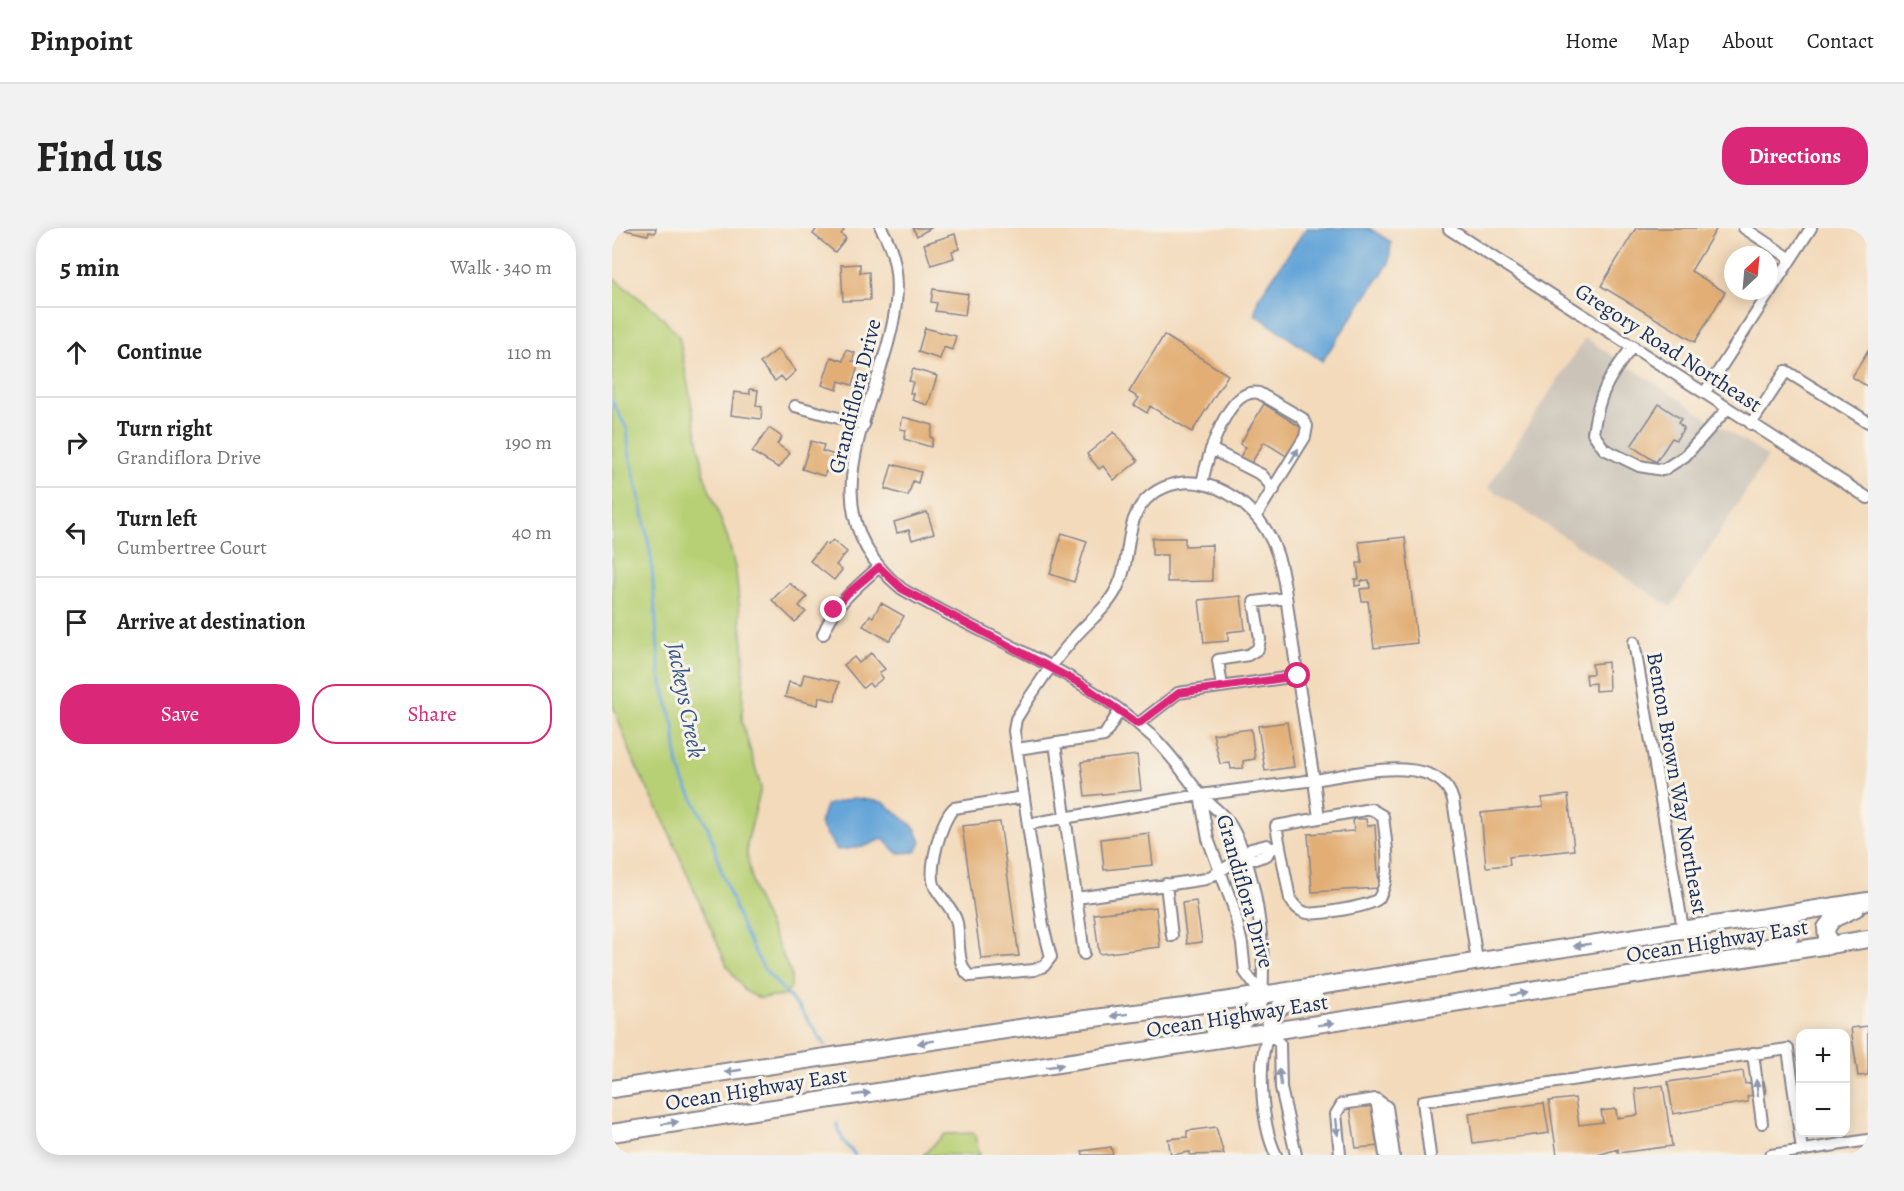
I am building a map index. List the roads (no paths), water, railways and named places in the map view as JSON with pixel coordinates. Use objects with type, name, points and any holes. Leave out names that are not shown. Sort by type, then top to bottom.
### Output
[{"type":"highway","name":"Ocean Highway East","points":[[612,1089],[1262,995],[1868,902]]},
{"type":"highway","points":[[1828,946],[1826,928],[1833,919],[1868,902]]},
{"type":"highway","points":[[1705,965],[1782,943],[1790,936],[1792,913]]},
{"type":"highway","name":"Ocean Highway East","points":[[612,1133],[1868,939]]},
{"type":"highway","points":[[1269,1033],[1272,1015],[1286,1004],[1378,976]]},
{"type":"highway","points":[[1160,1050],[1242,1024],[1258,1005],[1262,995]]},
{"type":"highway","points":[[612,1096],[656,1082]]},
{"type":"street","name":"Grandiflora Drive","points":[[881,228],[894,261],[896,307],[853,464],[852,502],[860,535],[879,567],[895,583],[917,598],[1052,668],[1120,710],[1167,752],[1200,795],[1225,817],[1244,857],[1255,903],[1264,972],[1262,995]]},
{"type":"street","points":[[1744,228],[1791,259]]},
{"type":"street","points":[[1705,392],[1811,228]]},
{"type":"street","name":"Gregory Road Northeast","points":[[1449,229],[1868,498]]},
{"type":"street","points":[[1633,346],[1603,387],[1593,433],[1604,449],[1639,466],[1664,470],[1686,456],[1728,408]]},
{"type":"street","points":[[1751,424],[1786,371],[1868,422]]},
{"type":"street","points":[[1202,483],[1211,449],[1235,402],[1247,392],[1259,393],[1302,418],[1307,430],[1274,490],[1256,516]]},
{"type":"street","points":[[795,406],[864,425]]},
{"type":"street","points":[[1211,449],[1262,475],[1274,490]]},
{"type":"street","points":[[1024,797],[954,808],[944,822],[932,868],[932,881],[955,918],[963,968],[970,976],[1034,970],[1044,966],[1051,957],[1043,926],[1017,749],[1014,731],[1016,719],[1073,639],[1101,613],[1115,593],[1126,565],[1131,524],[1144,502],[1170,485],[1202,483],[1233,497],[1256,516],[1275,549],[1286,598],[1319,818]]},
{"type":"street","points":[[823,633],[834,610],[847,594],[879,567]]},
{"type":"street","points":[[1221,687],[1218,660],[1248,655],[1258,649],[1260,639],[1254,602],[1286,598]]},
{"type":"street","name":"Benton Brown Way Northeast","points":[[1634,642],[1683,929]]},
{"type":"street","points":[[1138,724],[1179,693],[1298,676]]},
{"type":"street","points":[[1017,749],[1104,736],[1120,710]]},
{"type":"street","points":[[1055,743],[1084,954]]},
{"type":"street","points":[[1028,824],[1200,795],[1410,768],[1445,786],[1453,800],[1477,961]]},
{"type":"street","name":"Grandiflora Drive","points":[[1200,795],[1208,839],[1222,872],[1242,944],[1245,972],[1262,995]]},
{"type":"street","points":[[1371,809],[1383,816],[1388,862],[1377,901],[1309,914],[1301,911],[1290,899],[1275,848],[1276,826],[1319,818],[1371,809]]},
{"type":"street","points":[[1077,898],[1206,879],[1222,872],[1244,857],[1251,849],[1267,845],[1275,848]]},
{"type":"street","points":[[1166,884],[1172,936]]},
{"type":"street","points":[[1276,1155],[1266,1124],[1261,1054],[1269,1033],[1280,1044],[1281,1088],[1296,1155]]},
{"type":"street","points":[[1431,1155],[1423,1101],[1788,1049],[1802,1150]]},
{"type":"street","points":[[1753,1053],[1762,1123]]},
{"type":"street","points":[[1376,1099],[1385,1155]]},
{"type":"street","points":[[1340,1155],[1336,1114],[1342,1104],[1376,1099],[1387,1107],[1394,1155]]},
{"type":"street","points":[[1771,1155],[1868,1140]]},
{"type":"water","points":[[1306,228],[1369,228],[1391,242],[1389,263],[1322,361],[1255,314],[1258,299]]},
{"type":"water","points":[[853,798],[883,802],[915,828],[921,842],[916,852],[898,853],[883,839],[863,847],[837,850],[820,824],[826,805]]},
{"type":"waterway","name":"Jackeys Creek","points":[[612,401],[627,429],[629,452],[651,556],[660,676],[674,726],[677,761],[684,782],[708,827],[723,876],[745,934],[764,969],[801,1010],[825,1045]]},
{"type":"waterway","name":"Jackeys Creek","points":[[837,1124],[843,1141],[855,1155]]}]
